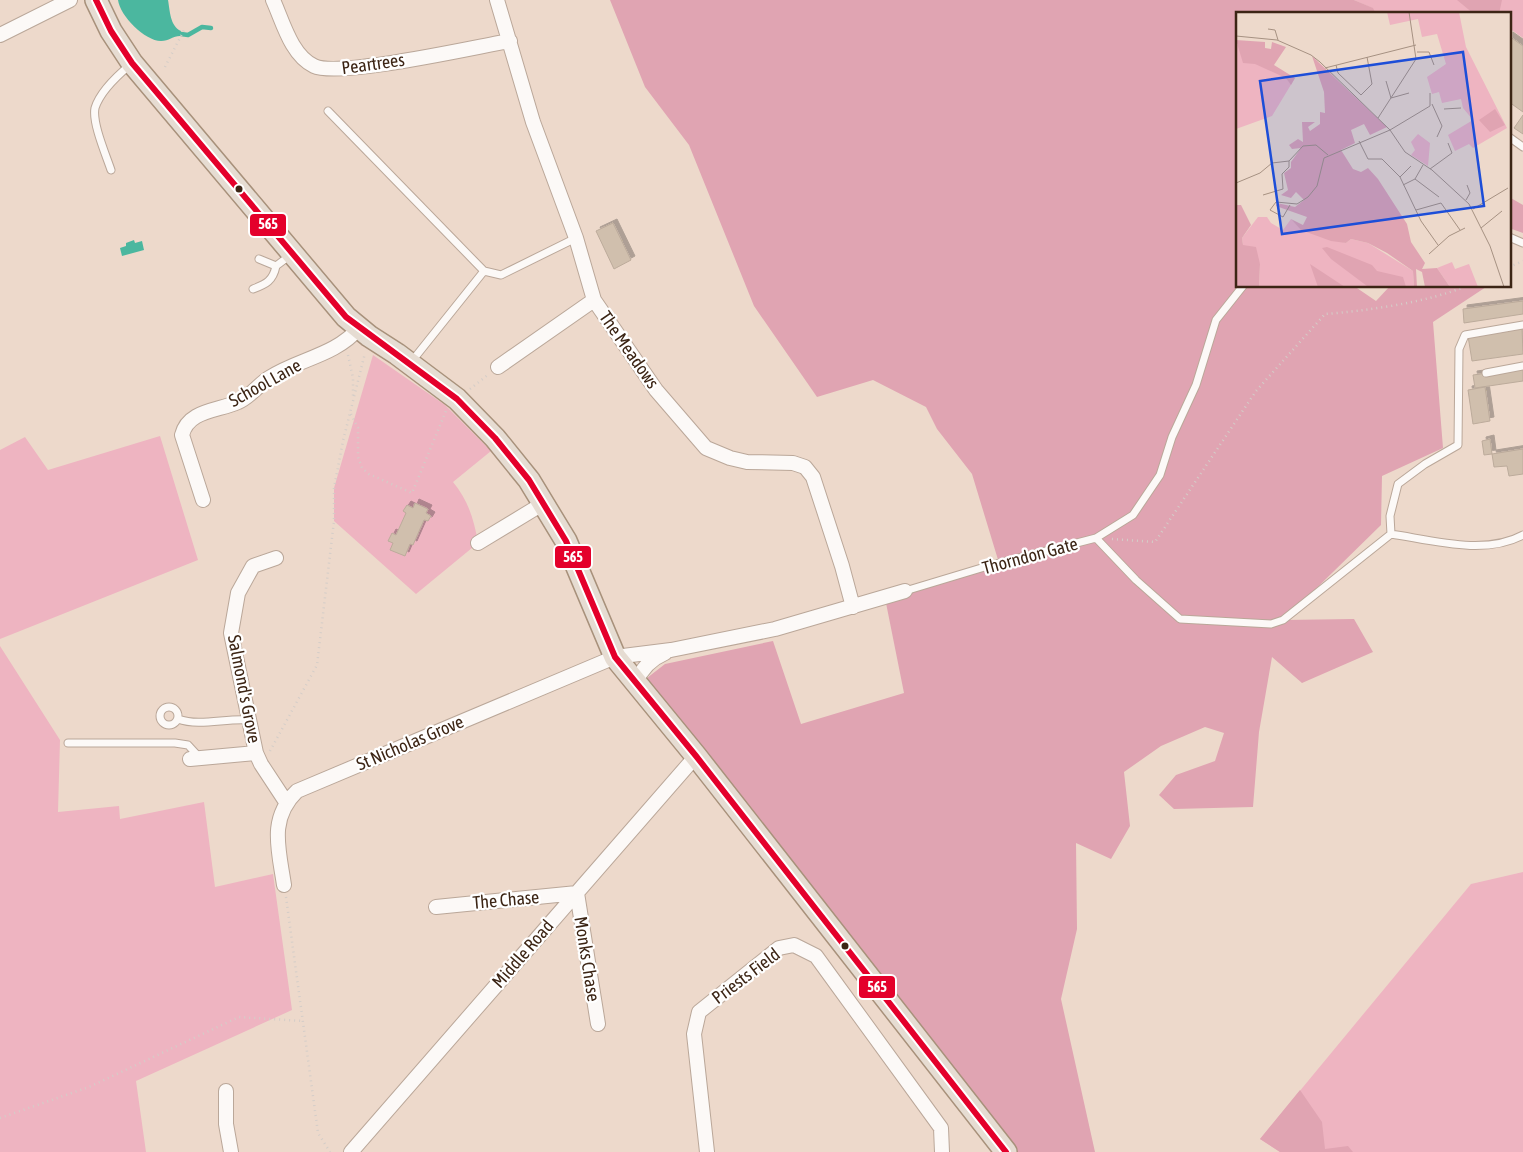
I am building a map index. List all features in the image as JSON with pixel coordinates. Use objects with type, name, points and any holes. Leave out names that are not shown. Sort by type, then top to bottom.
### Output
[{"type":"main road","points":[[96,0],[111,31],[132,63],[284,260],[364,332],[410,363],[454,397],[494,438],[529,480],[566,542],[615,656],[696,756],[1006,1152]]},
{"type":"street","points":[[0,35],[70,0]]},
{"type":"street","name":"Peartrees","points":[[273,0],[296,52],[315,67],[338,70],[371,66],[510,41]]},
{"type":"street","name":"The Meadows","points":[[497,0],[533,122],[576,238],[594,300],[656,390],[706,448],[730,458],[747,462],[793,463],[805,467],[813,477],[854,607]]},
{"type":"street","points":[[498,367],[594,300]]},
{"type":"street","name":"School Lane","points":[[203,500],[182,435],[184,425],[192,418],[240,401],[269,378],[343,344],[364,332]]},
{"type":"street","points":[[478,543],[544,503]]},
{"type":"street","name":"Salmond's Grove","points":[[276,558],[253,566],[238,593],[231,633],[256,753],[286,802]]},
{"type":"street","name":"Thorndon Gate","points":[[615,656],[670,650],[775,629],[905,591]]},
{"type":"street","points":[[636,682],[639,674],[652,658],[670,650]]},
{"type":"street","name":"St Nicholas Grove","points":[[286,802],[296,791],[615,656]]},
{"type":"street","points":[[195,759],[256,753]]},
{"type":"street","name":"Middle Road","points":[[351,1152],[696,756]]},
{"type":"street","points":[[284,885],[277,838],[279,818],[286,802]]},
{"type":"street","name":"The Chase","points":[[436,906],[577,893]]},
{"type":"street","name":"Monks Chase","points":[[577,893],[598,1024]]},
{"type":"street","name":"Priests Field","points":[[707,1152],[694,1034],[699,1012],[779,948],[794,945],[816,956],[941,1128],[942,1152]]},
{"type":"street","points":[[226,1091],[226,1124],[231,1152]]},
{"type":"lane","points":[[110,170],[98,131],[95,108],[112,81],[132,63]]},
{"type":"lane","points":[[328,111],[484,271],[501,275],[576,238]]},
{"type":"lane","points":[[1510,138],[1523,147]]},
{"type":"lane","points":[[1510,237],[1523,242]]},
{"type":"lane","points":[[252,289],[266,284],[274,277],[284,260],[259,259]]},
{"type":"lane","points":[[410,363],[484,271]]},
{"type":"lane","points":[[1096,538],[1133,515],[1160,475],[1172,437],[1196,385],[1216,320],[1240,288]]},
{"type":"lane","points":[[1523,325],[1465,335],[1459,349],[1458,445],[1425,464],[1398,484],[1390,516],[1391,534],[1439,542],[1484,546],[1523,535]]},
{"type":"lane","points":[[1486,372],[1523,366]]},
{"type":"lane","name":"Thorndon Gate","points":[[905,591],[988,566],[1096,538],[1136,580],[1180,619],[1271,624],[1283,620],[1391,534]]},
{"type":"lane","points":[[178,719],[192,723],[227,719],[249,720]]},
{"type":"lane","points":[[68,742],[176,743],[188,745],[195,759]]},
{"type":"path","points":[[164,67],[182,37],[184,30]]},
{"type":"path","points":[[1510,267],[1523,261]]},
{"type":"path","points":[[1096,538],[1155,542],[1256,391],[1325,314],[1354,312],[1450,293],[1461,288]]},
{"type":"path","points":[[256,753],[270,751],[317,665],[334,521],[334,488],[343,441],[351,414],[364,332]]},
{"type":"path","points":[[343,344],[350,360],[353,378],[351,414],[358,428],[358,457],[362,468],[369,474],[412,493],[454,397],[498,367]]},
{"type":"path","points":[[284,885],[318,1134],[330,1152]]},
{"type":"path","points":[[0,1118],[89,1086],[239,1017],[303,1021]]},
{"type":"shaded area","points":[[610,0],[1354,0],[1373,8],[1375,12],[1236,12],[1236,288],[1357,288],[1376,301],[1388,288],[1484,288],[1433,322],[1443,448],[1382,476],[1381,525],[1284,620],[1354,619],[1373,652],[1302,683],[1272,657],[1259,732],[1253,807],[1174,809],[1159,795],[1176,775],[1215,761],[1224,733],[1205,727],[1161,746],[1124,772],[1130,826],[1111,859],[1076,843],[1077,929],[1061,999],[1095,1152],[1006,1152],[638,685],[665,664],[773,641],[801,724],[904,693],[885,598],[999,563],[972,474],[937,429],[926,407],[873,380],[817,397],[754,306],[689,145],[645,87]]},
{"type":"shaded area","points":[[1354,0],[1523,0],[1523,38],[1510,29],[1510,12],[1375,12],[1372,8]]},
{"type":"shaded area","points":[[1457,0],[1502,0],[1499,12],[1472,12]]},
{"type":"shaded area","points":[[1510,198],[1523,205],[1523,233],[1510,228]]},
{"type":"shaded area","points":[[373,355],[445,405],[491,451],[453,482],[470,510],[478,543],[416,594],[334,521],[334,488]]},
{"type":"shaded area","points":[[160,436],[198,560],[0,639],[0,450],[25,437],[48,470]]},
{"type":"shaded area","points":[[0,646],[60,740],[58,812],[119,806],[120,819],[204,802],[215,887],[273,874],[292,1010],[136,1081],[146,1152],[0,1152]]},
{"type":"shaded area","points":[[1523,872],[1523,1152],[1280,1152],[1260,1139],[1471,884]]},
{"type":"shaded area","points":[[1300,1090],[1322,1122],[1325,1149],[1348,1146],[1353,1152],[1280,1152],[1260,1139]]},
{"type":"water","points":[[118,0],[168,0],[171,18],[177,29],[181,31],[180,36],[161,41],[148,37],[128,20]]},
{"type":"water","points":[[134,240],[135,243],[142,241],[144,250],[122,256],[120,248]]},
{"type":"building","points":[[1510,37],[1523,46],[1523,112],[1510,103]]},
{"type":"building","points":[[1523,115],[1523,134],[1514,128]]},
{"type":"building","points":[[613,223],[631,260],[614,269],[596,231]]},
{"type":"building","points":[[1523,301],[1523,314],[1464,323],[1463,309]]},
{"type":"building","points":[[1522,328],[1523,354],[1472,361],[1468,336]]},
{"type":"building","points":[[1523,368],[1523,381],[1475,388],[1473,375]]},
{"type":"building","points":[[1485,387],[1490,421],[1473,424],[1468,390]]},
{"type":"building","points":[[1490,439],[1492,454],[1484,455],[1482,441]]},
{"type":"building","points":[[1523,449],[1523,474],[1509,476],[1507,466],[1494,467],[1492,454]]},
{"type":"building","points":[[415,503],[428,509],[426,513],[431,516],[428,521],[424,520],[413,545],[410,544],[405,556],[390,550],[393,543],[388,541],[392,533],[396,535],[406,513],[403,511],[407,505],[413,508]]},
{"type":"waterway","points":[[181,34],[188,35],[202,27],[211,28]]},
{"type":"transit line","name":"565","points":[[96,0],[111,31],[132,63],[346,317],[457,399],[495,438],[529,480],[566,541],[615,657],[696,756],[1006,1152]]}]
